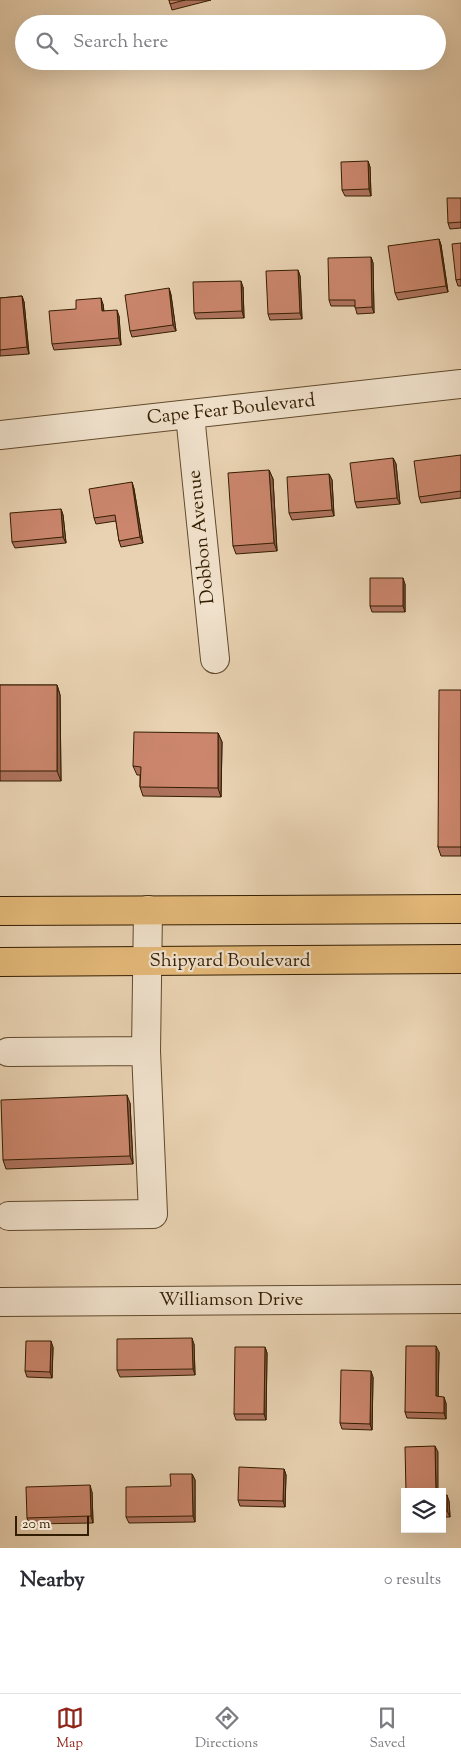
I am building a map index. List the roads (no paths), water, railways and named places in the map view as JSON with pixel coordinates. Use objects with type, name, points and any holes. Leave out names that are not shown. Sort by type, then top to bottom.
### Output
[{"type":"main road","points":[[0,911],[461,908]]},
{"type":"main road","name":"Shipyard Boulevard","points":[[0,962],[461,959]]},
{"type":"street","name":"Cape Fear Boulevard","points":[[0,435],[461,384]]},
{"type":"street","name":"Dobbon Avenue","points":[[190,415],[215,659]]},
{"type":"street","points":[[9,1216],[153,1214],[146,1051],[148,910]]},
{"type":"street","points":[[8,1052],[146,1051]]},
{"type":"street","name":"Williamson Drive","points":[[0,1302],[461,1298]]}]
